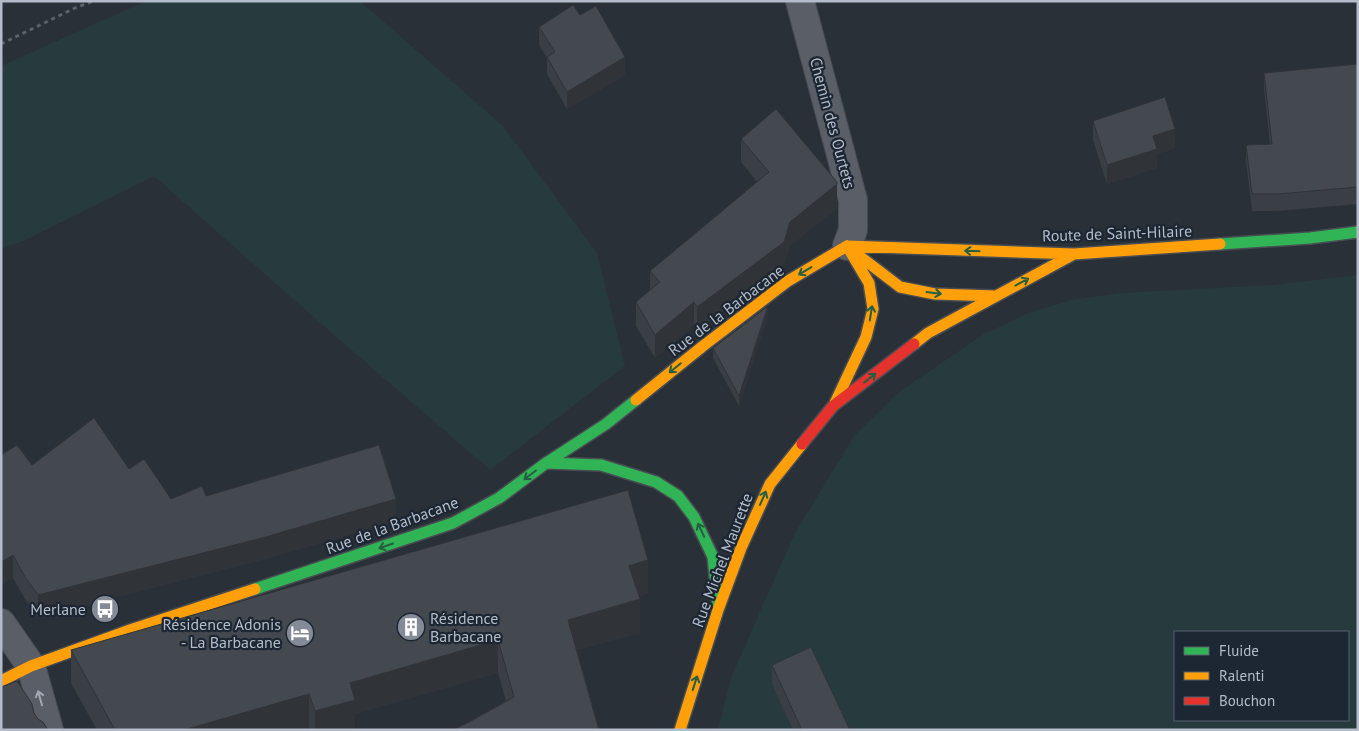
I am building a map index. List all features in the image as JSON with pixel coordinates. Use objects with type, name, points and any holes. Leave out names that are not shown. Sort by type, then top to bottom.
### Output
[{"type":"main road","name":"Route de Saint-Hilaire","points":[[847,246],[1074,254],[1310,238],[1358,232]]},
{"type":"main road","points":[[847,246],[900,287],[935,294],[995,296]]},
{"type":"main road","points":[[833,406],[866,337],[874,309],[869,283],[847,246]]},
{"type":"main road","name":"Rue de la Barbacane","points":[[1,681],[31,666],[130,630],[453,523],[499,498],[546,463],[606,424],[703,346],[788,282],[847,246]]},
{"type":"main road","name":"Rue Michel Maurette","points":[[680,730],[718,610],[741,548],[770,484],[833,406],[928,333],[1074,254]]},
{"type":"main road","points":[[546,463],[601,465],[656,482],[678,496],[694,517],[713,556],[718,610]]},
{"type":"street","name":"Chemin des Ourtets","points":[[800,1],[853,200],[853,230],[847,246]]},
{"type":"street","points":[[1,622],[31,666],[49,730]]},
{"type":"path","points":[[1,44],[94,1]]},
{"type":"green space","points":[[146,1],[360,1],[503,126],[597,253],[625,366],[490,470],[154,176],[23,241],[1,248],[1,66]]},
{"type":"green space","points":[[1358,275],[1358,730],[718,730],[731,678],[795,533],[854,436],[899,392],[984,334],[1028,313],[1072,300],[1121,293],[1273,285]]},
{"type":"building","points":[[573,5],[580,15],[596,6],[625,57],[567,92],[547,57],[555,52],[539,27]]},
{"type":"building","points":[[1358,64],[1358,187],[1278,194],[1252,194],[1246,145],[1272,144],[1264,73]]},
{"type":"building","points":[[1165,97],[1175,129],[1153,136],[1157,149],[1107,165],[1093,121]]},
{"type":"building","points":[[776,109],[837,184],[790,222],[784,242],[697,307],[694,302],[655,335],[636,302],[660,282],[650,271],[769,172],[741,139]]},
{"type":"building","points":[[768,306],[739,396],[713,348]]},
{"type":"building","points":[[94,418],[129,469],[144,459],[171,499],[202,486],[206,496],[379,445],[396,499],[262,538],[38,595],[13,555],[1,562],[1,455],[17,445],[32,465]]},
{"type":"building","points":[[628,490],[648,560],[629,566],[640,599],[568,620],[599,730],[453,730],[514,697],[498,640],[350,683],[355,700],[315,711],[309,694],[184,730],[115,730],[71,650]]},
{"type":"building","points":[[811,647],[850,730],[802,730],[772,665]]},
{"type":"building","points":[[17,681],[32,704],[34,713],[48,730],[1,730],[1,687]]},
{"type":"traffic: fast","points":[[1220,244],[1310,238],[1358,232]]},
{"type":"traffic: fast","points":[[255,589],[453,523],[499,498],[546,463],[606,424],[636,400]]},
{"type":"traffic: fast","points":[[546,463],[601,465],[656,482],[678,496],[694,517],[713,557],[718,604]]},
{"type":"traffic: slow","points":[[847,246],[1074,254],[1220,244]]},
{"type":"traffic: slow","points":[[835,403],[866,337],[873,309],[869,283],[847,246]]},
{"type":"traffic: slow","points":[[636,400],[788,281],[847,246]]},
{"type":"traffic: slow","points":[[914,344],[928,333],[1074,254]]},
{"type":"traffic: slow","points":[[858,255],[900,287],[935,294],[995,296]]},
{"type":"traffic: slow","points":[[680,730],[718,610],[741,548],[770,484],[802,444]]},
{"type":"traffic: slow","points":[[1,681],[31,666],[130,630],[255,589]]},
{"type":"traffic: jam","points":[[802,444],[833,406],[914,344]]},
{"type":"place","name":"Merlane","points":[[105,609]]},
{"type":"place","name":"Résidence Barbacane","points":[[411,627]]},
{"type":"place","name":"Résidence Adonis - La Barbacane","points":[[300,633]]}]
